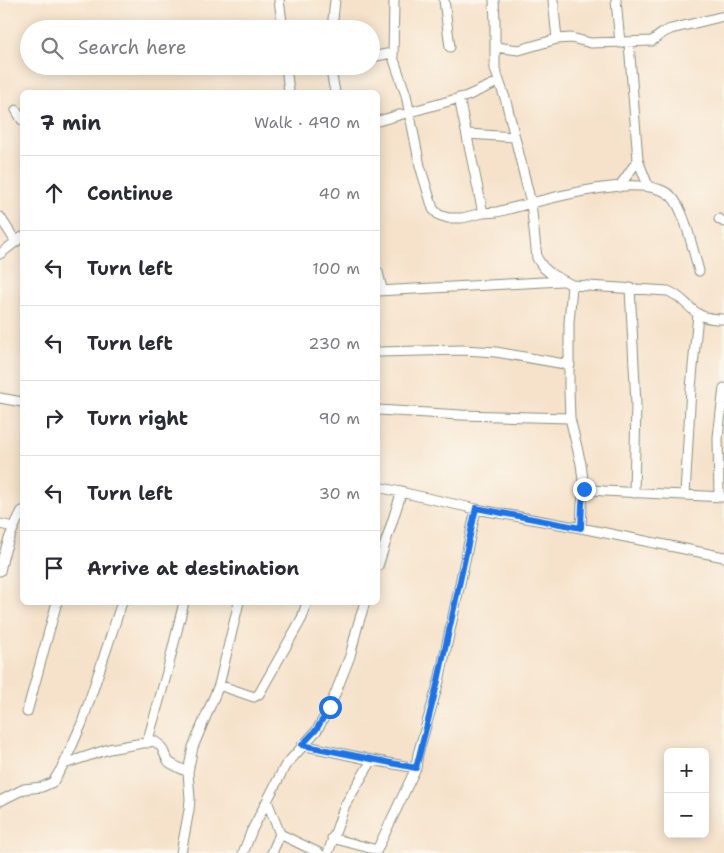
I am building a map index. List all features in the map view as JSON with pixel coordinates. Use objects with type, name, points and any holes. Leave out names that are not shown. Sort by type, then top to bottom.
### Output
[{"type":"street","points":[[279,0],[282,20]]},
{"type":"street","points":[[333,20],[335,0]]},
{"type":"street","points":[[394,0],[392,53],[406,95],[420,166],[433,210],[439,215],[448,218],[462,218],[483,212],[497,212],[579,191],[648,186],[671,197],[681,210],[699,271]]},
{"type":"street","points":[[444,0],[450,47]]},
{"type":"street","points":[[494,0],[495,69],[506,101],[531,203],[538,258],[543,268],[568,283]]},
{"type":"street","points":[[553,0],[558,39]]},
{"type":"street","points":[[616,0],[625,43],[638,160],[648,186]]},
{"type":"street","points":[[494,47],[519,50],[558,39],[571,38],[592,43],[652,41],[671,29],[724,16]]},
{"type":"street","points":[[380,55],[392,53]]},
{"type":"street","points":[[287,75],[289,90]]},
{"type":"street","points":[[331,75],[334,90]]},
{"type":"street","points":[[380,120],[459,98],[498,82]]},
{"type":"street","points":[[459,98],[483,212]]},
{"type":"street","points":[[16,110],[20,117]]},
{"type":"street","points":[[466,134],[515,137]]},
{"type":"street","points":[[618,187],[638,160]]},
{"type":"street","points":[[0,217],[19,240],[0,254]]},
{"type":"street","points":[[568,283],[570,418],[581,464],[584,489],[581,528]]},
{"type":"street","points":[[380,290],[568,283],[668,291],[680,298],[698,314],[711,319],[724,319]]},
{"type":"street","points":[[630,288],[635,348],[634,493]]},
{"type":"street","points":[[686,495],[691,388],[698,314]]},
{"type":"street","points":[[380,352],[463,350],[496,352],[570,365]]},
{"type":"street","points":[[584,489],[721,497],[718,437],[724,388]]},
{"type":"street","points":[[0,398],[20,402]]},
{"type":"street","points":[[380,410],[470,416],[570,418]]},
{"type":"street","points":[[380,487],[724,557]]},
{"type":"street","points":[[380,560],[402,492]]},
{"type":"street","points":[[332,838],[378,850],[416,768],[438,681],[476,508]]},
{"type":"street","points":[[0,571],[13,527],[20,514]]},
{"type":"street","points":[[0,524],[13,527]]},
{"type":"street","points":[[27,712],[56,605]]},
{"type":"street","points":[[0,801],[24,788],[42,787],[50,784],[64,764],[82,724],[121,605]]},
{"type":"street","points":[[147,742],[183,605]]},
{"type":"street","points":[[181,853],[190,799],[188,772],[193,747],[218,685],[238,605]]},
{"type":"street","points":[[218,685],[254,696],[259,694],[302,618],[306,605]]},
{"type":"street","points":[[243,853],[252,830],[285,766],[316,730],[330,707],[350,656],[364,605]]},
{"type":"street","points":[[64,764],[109,749],[154,741],[161,746],[170,763],[188,772]]},
{"type":"street","points":[[302,745],[416,768]]},
{"type":"street","points":[[328,853],[345,805],[372,760]]},
{"type":"street","points":[[267,801],[280,834],[319,853]]},
{"type":"street","points":[[272,853],[280,834]]},
{"type":"route","points":[[330,707],[316,730],[302,745],[416,768],[438,681],[476,508],[581,528],[584,489]]}]
